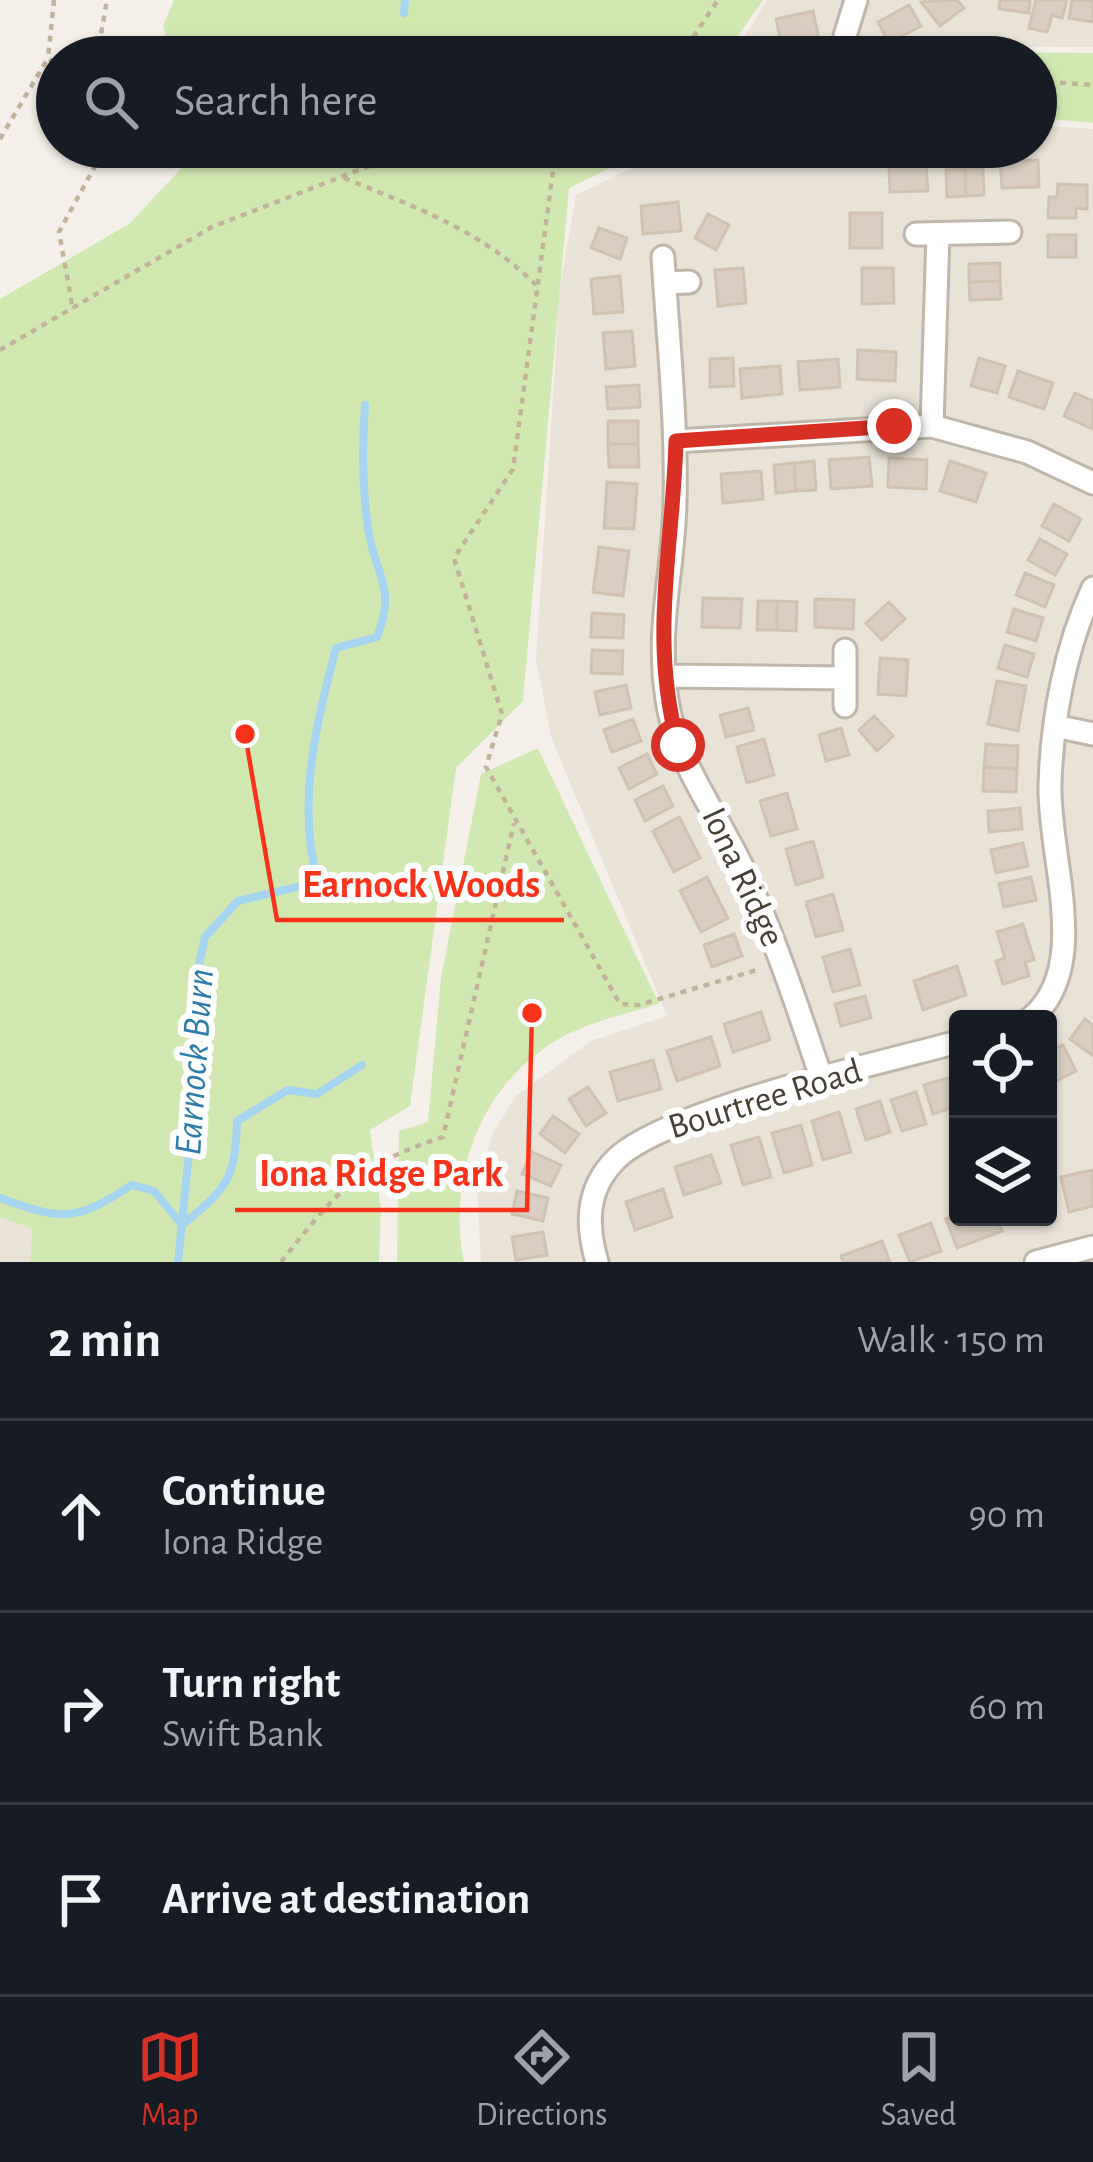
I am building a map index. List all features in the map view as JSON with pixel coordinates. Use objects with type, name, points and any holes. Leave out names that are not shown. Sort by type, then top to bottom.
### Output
[{"type":"street","points":[[845,36],[856,0]]},
{"type":"street","points":[[932,426],[927,234],[1010,232]]},
{"type":"street","name":"Iona Ridge","points":[[663,257],[676,441],[674,513],[660,618],[664,676],[678,745],[745,873],[782,962],[822,1080]]},
{"type":"street","points":[[665,283],[689,282]]},
{"type":"street","points":[[676,441],[932,426],[1027,452],[1093,482]]},
{"type":"street","points":[[1042,1010],[1051,1003],[1072,937],[1050,789],[1055,726],[1075,637],[1093,588]]},
{"type":"street","points":[[845,650],[845,706]]},
{"type":"street","points":[[664,676],[845,678]]},
{"type":"street","points":[[1055,726],[1093,734]]},
{"type":"street","name":"Bourtree Road","points":[[597,1262],[587,1218],[596,1185],[616,1158],[652,1134],[949,1045]]},
{"type":"street","points":[[1036,1262],[1093,1247]]},
{"type":"path","points":[[50,36],[54,0]]},
{"type":"path","points":[[101,36],[107,0]]},
{"type":"path","points":[[694,36],[718,0]]},
{"type":"path","points":[[0,140],[36,78]]},
{"type":"path","points":[[1057,83],[1093,86]]},
{"type":"path","points":[[72,304],[59,232],[94,168]]},
{"type":"path","points":[[0,350],[72,304],[212,227],[362,168]]},
{"type":"path","points":[[556,168],[513,469],[454,558],[502,714],[486,767],[620,1004],[639,1005],[782,962]]},
{"type":"path","points":[[340,176],[453,222],[508,257],[536,286]]},
{"type":"path","points":[[281,1262],[332,1198],[386,1155],[442,1137],[514,823]]},
{"type":"shaded area","points":[[767,0],[1093,0],[1093,47],[1057,47],[1057,36],[745,36]]},
{"type":"shaded area","points":[[1057,126],[1093,129],[1093,1262],[481,1262],[477,1187],[493,1133],[516,1096],[591,1041],[667,1016],[551,737],[536,659],[560,287],[576,195],[632,168],[1057,168]]},
{"type":"shaded area","points":[[0,1217],[32,1229],[30,1262],[0,1262]]},
{"type":"green space","points":[[174,0],[763,0],[738,36],[165,36],[163,26]]},
{"type":"green space","points":[[1057,53],[1093,53],[1093,123],[1057,120]]},
{"type":"green space","points":[[182,168],[610,168],[569,188],[523,701],[456,768],[410,1106],[370,1130],[381,1209],[379,1262],[30,1262],[32,1229],[0,1217],[0,299],[129,224]]},
{"type":"green space","points":[[538,748],[659,1004],[572,1032],[522,1066],[502,1089],[473,1142],[460,1201],[464,1262],[397,1262],[399,1131],[428,1122],[441,978],[481,774]]},
{"type":"building","points":[[957,0],[964,8],[940,26],[921,2]]},
{"type":"building","points":[[1000,0],[1030,0],[1029,13],[999,9]]},
{"type":"building","points":[[1036,0],[1067,0],[1062,18],[1052,15],[1047,32],[1029,28]]},
{"type":"building","points":[[1072,0],[1093,1],[1093,22],[1069,18]]},
{"type":"building","points":[[909,5],[921,26],[902,36],[885,36],[878,22]]},
{"type":"building","points":[[813,11],[818,36],[780,36],[776,19]]},
{"type":"building","points":[[889,168],[926,168],[928,191],[890,192]]},
{"type":"building","points":[[983,168],[984,195],[966,196],[965,169]]},
{"type":"building","points":[[1001,168],[1038,168],[1039,187],[1002,188]]},
{"type":"building","points":[[965,169],[966,196],[947,197],[946,170]]},
{"type":"building","points":[[1058,184],[1087,185],[1087,209],[1076,208],[1076,218],[1048,218],[1049,197],[1057,197]]},
{"type":"building","points":[[678,202],[681,231],[643,234],[641,206]]},
{"type":"building","points":[[850,213],[882,213],[882,248],[850,248]]},
{"type":"building","points":[[708,214],[729,225],[716,250],[695,238]]},
{"type":"building","points":[[599,228],[627,238],[620,259],[591,248]]},
{"type":"building","points":[[1048,235],[1076,235],[1076,257],[1048,257]]},
{"type":"building","points":[[1000,263],[1000,281],[969,282],[969,264]]},
{"type":"building","points":[[743,268],[746,303],[718,306],[715,270]]},
{"type":"building","points":[[862,268],[893,268],[894,303],[862,304]]},
{"type":"building","points":[[620,276],[623,312],[594,314],[591,279]]},
{"type":"building","points":[[1000,281],[1001,299],[970,300],[969,282]]},
{"type":"building","points":[[632,331],[635,366],[606,369],[603,333]]},
{"type":"building","points":[[858,350],[896,352],[895,381],[857,379]]},
{"type":"building","points":[[733,358],[734,386],[710,387],[710,359]]},
{"type":"building","points":[[979,358],[1005,366],[997,393],[971,386]]},
{"type":"building","points":[[838,359],[840,387],[800,390],[798,362]]},
{"type":"building","points":[[780,366],[782,394],[742,398],[740,369]]},
{"type":"building","points":[[1018,371],[1053,383],[1044,409],[1009,397]]},
{"type":"building","points":[[639,385],[640,407],[608,409],[606,387]]},
{"type":"building","points":[[1075,393],[1093,401],[1093,429],[1064,416]]},
{"type":"building","points":[[608,421],[638,421],[638,444],[608,444]]},
{"type":"building","points":[[608,444],[638,444],[639,467],[609,467]]},
{"type":"building","points":[[869,457],[872,486],[831,489],[829,460]]},
{"type":"building","points":[[889,458],[927,460],[926,489],[888,487]]},
{"type":"building","points":[[814,461],[816,490],[796,491],[794,463]]},
{"type":"building","points":[[950,461],[986,473],[976,502],[940,491]]},
{"type":"building","points":[[794,463],[796,491],[776,493],[774,465]]},
{"type":"building","points":[[761,471],[763,499],[723,503],[721,474]]},
{"type":"building","points":[[607,482],[637,484],[634,529],[604,528]]},
{"type":"building","points":[[1054,504],[1081,519],[1069,541],[1042,526]]},
{"type":"building","points":[[1040,539],[1067,554],[1055,575],[1028,560]]},
{"type":"building","points":[[599,547],[629,551],[623,596],[593,592]]},
{"type":"building","points":[[1025,573],[1054,585],[1045,607],[1016,595]]},
{"type":"building","points":[[703,598],[742,599],[740,628],[702,627]]},
{"type":"building","points":[[815,599],[854,600],[853,629],[815,627]]},
{"type":"building","points":[[758,601],[777,601],[777,630],[757,630]]},
{"type":"building","points":[[777,601],[797,602],[796,631],[777,630]]},
{"type":"building","points":[[889,602],[905,619],[882,640],[866,623]]},
{"type":"building","points":[[1014,609],[1043,618],[1036,641],[1007,632]]},
{"type":"building","points":[[592,613],[624,615],[623,638],[591,637]]},
{"type":"building","points":[[1005,645],[1034,654],[1027,677],[998,668]]},
{"type":"building","points":[[592,650],[623,651],[622,674],[591,673]]},
{"type":"building","points":[[880,658],[908,660],[906,696],[878,694]]},
{"type":"building","points":[[997,681],[1026,686],[1018,731],[988,724]]},
{"type":"building","points":[[626,685],[631,708],[600,715],[595,692]]},
{"type":"building","points":[[748,708],[754,730],[726,737],[720,715]]},
{"type":"building","points":[[874,716],[893,736],[877,751],[859,730]]},
{"type":"building","points":[[633,719],[641,741],[612,752],[604,730]]},
{"type":"building","points":[[841,728],[849,755],[826,761],[819,735]]},
{"type":"building","points":[[764,739],[774,775],[747,783],[737,747]]},
{"type":"building","points":[[986,744],[1018,746],[1017,769],[984,767]]},
{"type":"building","points":[[647,754],[657,774],[629,789],[619,768]]},
{"type":"building","points":[[984,767],[1017,769],[1016,792],[983,791]]},
{"type":"building","points":[[663,786],[673,806],[645,821],[635,800]]},
{"type":"building","points":[[787,793],[797,829],[771,836],[760,801]]},
{"type":"building","points":[[1020,808],[1022,829],[989,832],[988,811]]},
{"type":"building","points":[[679,817],[700,858],[674,872],[653,831]]},
{"type":"building","points":[[813,841],[823,877],[796,885],[786,849]]},
{"type":"building","points":[[1023,843],[1028,866],[996,873],[991,850]]},
{"type":"building","points":[[707,877],[728,918],[701,932],[680,891]]},
{"type":"building","points":[[1031,877],[1036,900],[1004,907],[999,884]]},
{"type":"building","points":[[833,894],[843,930],[816,937],[806,902]]},
{"type":"building","points":[[1023,924],[1034,960],[1025,962],[1029,976],[1003,984],[996,961],[1005,958],[997,932]]},
{"type":"building","points":[[734,934],[742,956],[712,967],[704,945]]},
{"type":"building","points":[[850,949],[860,985],[833,992],[823,957]]},
{"type":"building","points":[[957,966],[966,995],[923,1010],[914,981]]},
{"type":"building","points":[[865,996],[871,1018],[841,1026],[835,1004]]},
{"type":"building","points":[[761,1012],[770,1040],[733,1052],[724,1024]]},
{"type":"building","points":[[1085,1019],[1093,1026],[1093,1056],[1070,1039]]},
{"type":"building","points":[[711,1037],[720,1066],[677,1081],[667,1051]]},
{"type":"building","points":[[1063,1045],[1076,1071],[1057,1080],[1057,1047]]},
{"type":"building","points":[[653,1060],[661,1089],[618,1101],[610,1072]]},
{"type":"building","points":[[949,1078],[949,1109],[933,1114],[924,1085]]},
{"type":"building","points":[[588,1087],[606,1113],[586,1126],[569,1099]]},
{"type":"building","points":[[916,1092],[926,1124],[902,1131],[891,1100]]},
{"type":"building","points":[[880,1101],[890,1132],[866,1140],[856,1109]]},
{"type":"building","points":[[839,1112],[851,1152],[823,1160],[812,1121]]},
{"type":"building","points":[[553,1116],[579,1134],[565,1153],[540,1134]]},
{"type":"building","points":[[801,1125],[812,1165],[784,1173],[772,1133]]},
{"type":"building","points":[[759,1137],[771,1177],[743,1185],[731,1145]]},
{"type":"building","points":[[532,1152],[561,1165],[551,1186],[522,1174]]},
{"type":"building","points":[[711,1155],[721,1183],[684,1195],[675,1167]]},
{"type":"building","points":[[1092,1170],[1093,1206],[1069,1212],[1061,1177]]},
{"type":"building","points":[[663,1189],[672,1217],[635,1230],[626,1202]]},
{"type":"building","points":[[517,1191],[548,1198],[543,1221],[512,1214]]},
{"type":"building","points":[[946,1219],[949,1226],[1000,1226],[1002,1231],[957,1248]]},
{"type":"building","points":[[931,1223],[941,1251],[910,1262],[899,1235]]},
{"type":"building","points":[[543,1232],[547,1255],[516,1260],[512,1237]]},
{"type":"building","points":[[882,1241],[890,1262],[843,1262],[841,1256]]},
{"type":"waterway","name":"Earnock Burn","points":[[404,13],[405,0]]},
{"type":"waterway","name":"Earnock Burn","points":[[178,1262],[195,1093],[195,983],[205,937],[238,901],[318,882],[309,823],[311,765],[336,648],[377,637],[383,620],[385,593],[371,545],[365,497],[365,405]]},
{"type":"waterway","points":[[0,1198],[39,1211],[68,1214],[96,1206],[132,1185],[154,1191],[182,1225],[226,1182],[237,1121],[288,1090],[317,1094],[362,1065]]},
{"type":"place","name":"Earnock Woods","points":[[245,734]]},
{"type":"place","name":"Iona Ridge Park","points":[[532,1013]]},
{"type":"route","points":[[678,745],[664,676],[660,618],[674,513],[676,441],[894,426]]}]
